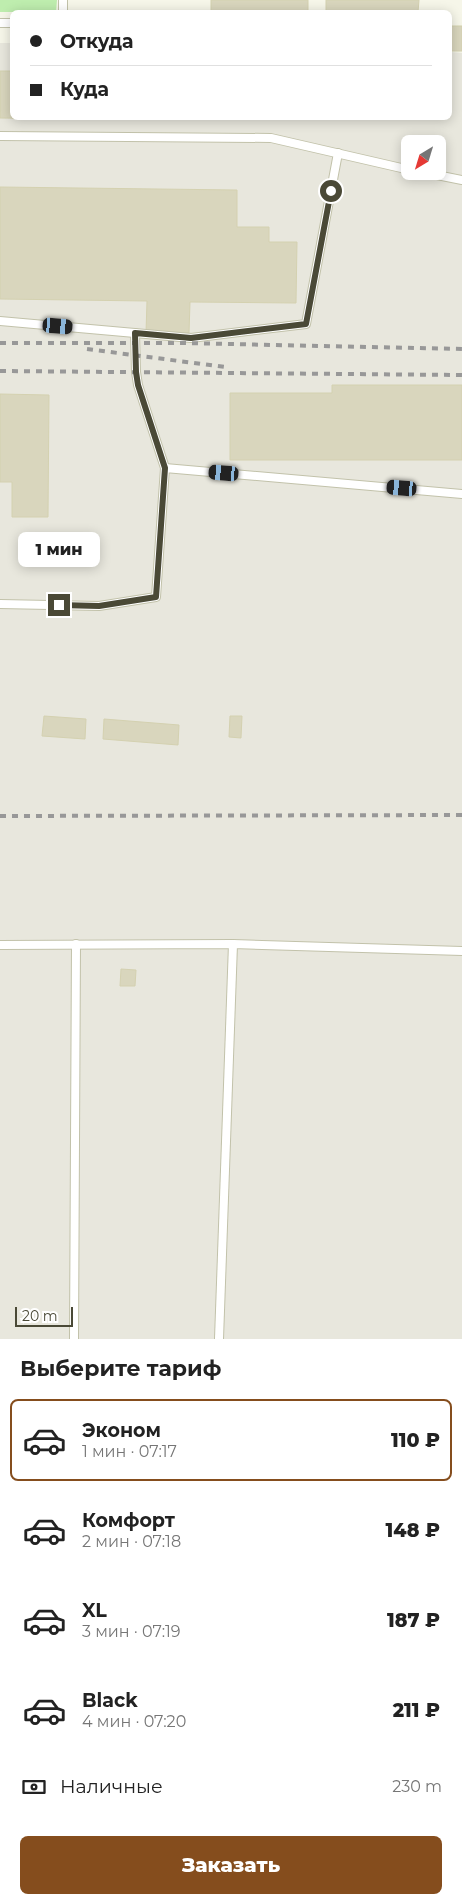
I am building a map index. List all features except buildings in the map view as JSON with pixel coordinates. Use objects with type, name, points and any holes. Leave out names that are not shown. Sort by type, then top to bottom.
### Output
[{"type":"lane","points":[[0,136],[271,138],[401,168]]},
{"type":"lane","points":[[0,321],[191,338],[306,324],[338,153]]},
{"type":"lane","points":[[446,177],[462,180]]},
{"type":"lane","points":[[0,604],[99,606],[156,597],[165,468],[138,385],[135,333]]},
{"type":"lane","points":[[165,468],[462,494]]},
{"type":"lane","points":[[74,1339],[76,944]]},
{"type":"lane","points":[[219,1339],[233,944]]},
{"type":"lane","points":[[0,945],[233,944],[462,951]]},
{"type":"shaded area","points":[[0,43],[10,43],[10,120],[452,120],[452,52],[462,53],[462,1339],[0,1339]]},
{"type":"green space","points":[[0,0],[57,0],[56,10],[10,10],[10,12],[0,12]]},
{"type":"railway","points":[[0,343],[182,343],[462,349]]},
{"type":"railway","points":[[87,349],[225,367]]},
{"type":"railway","points":[[0,371],[462,375]]},
{"type":"railway","points":[[0,816],[462,815]]},
{"type":"route","points":[[59,605],[99,606],[156,597],[165,468],[138,385],[135,333],[191,338],[306,324],[331,191]]}]
